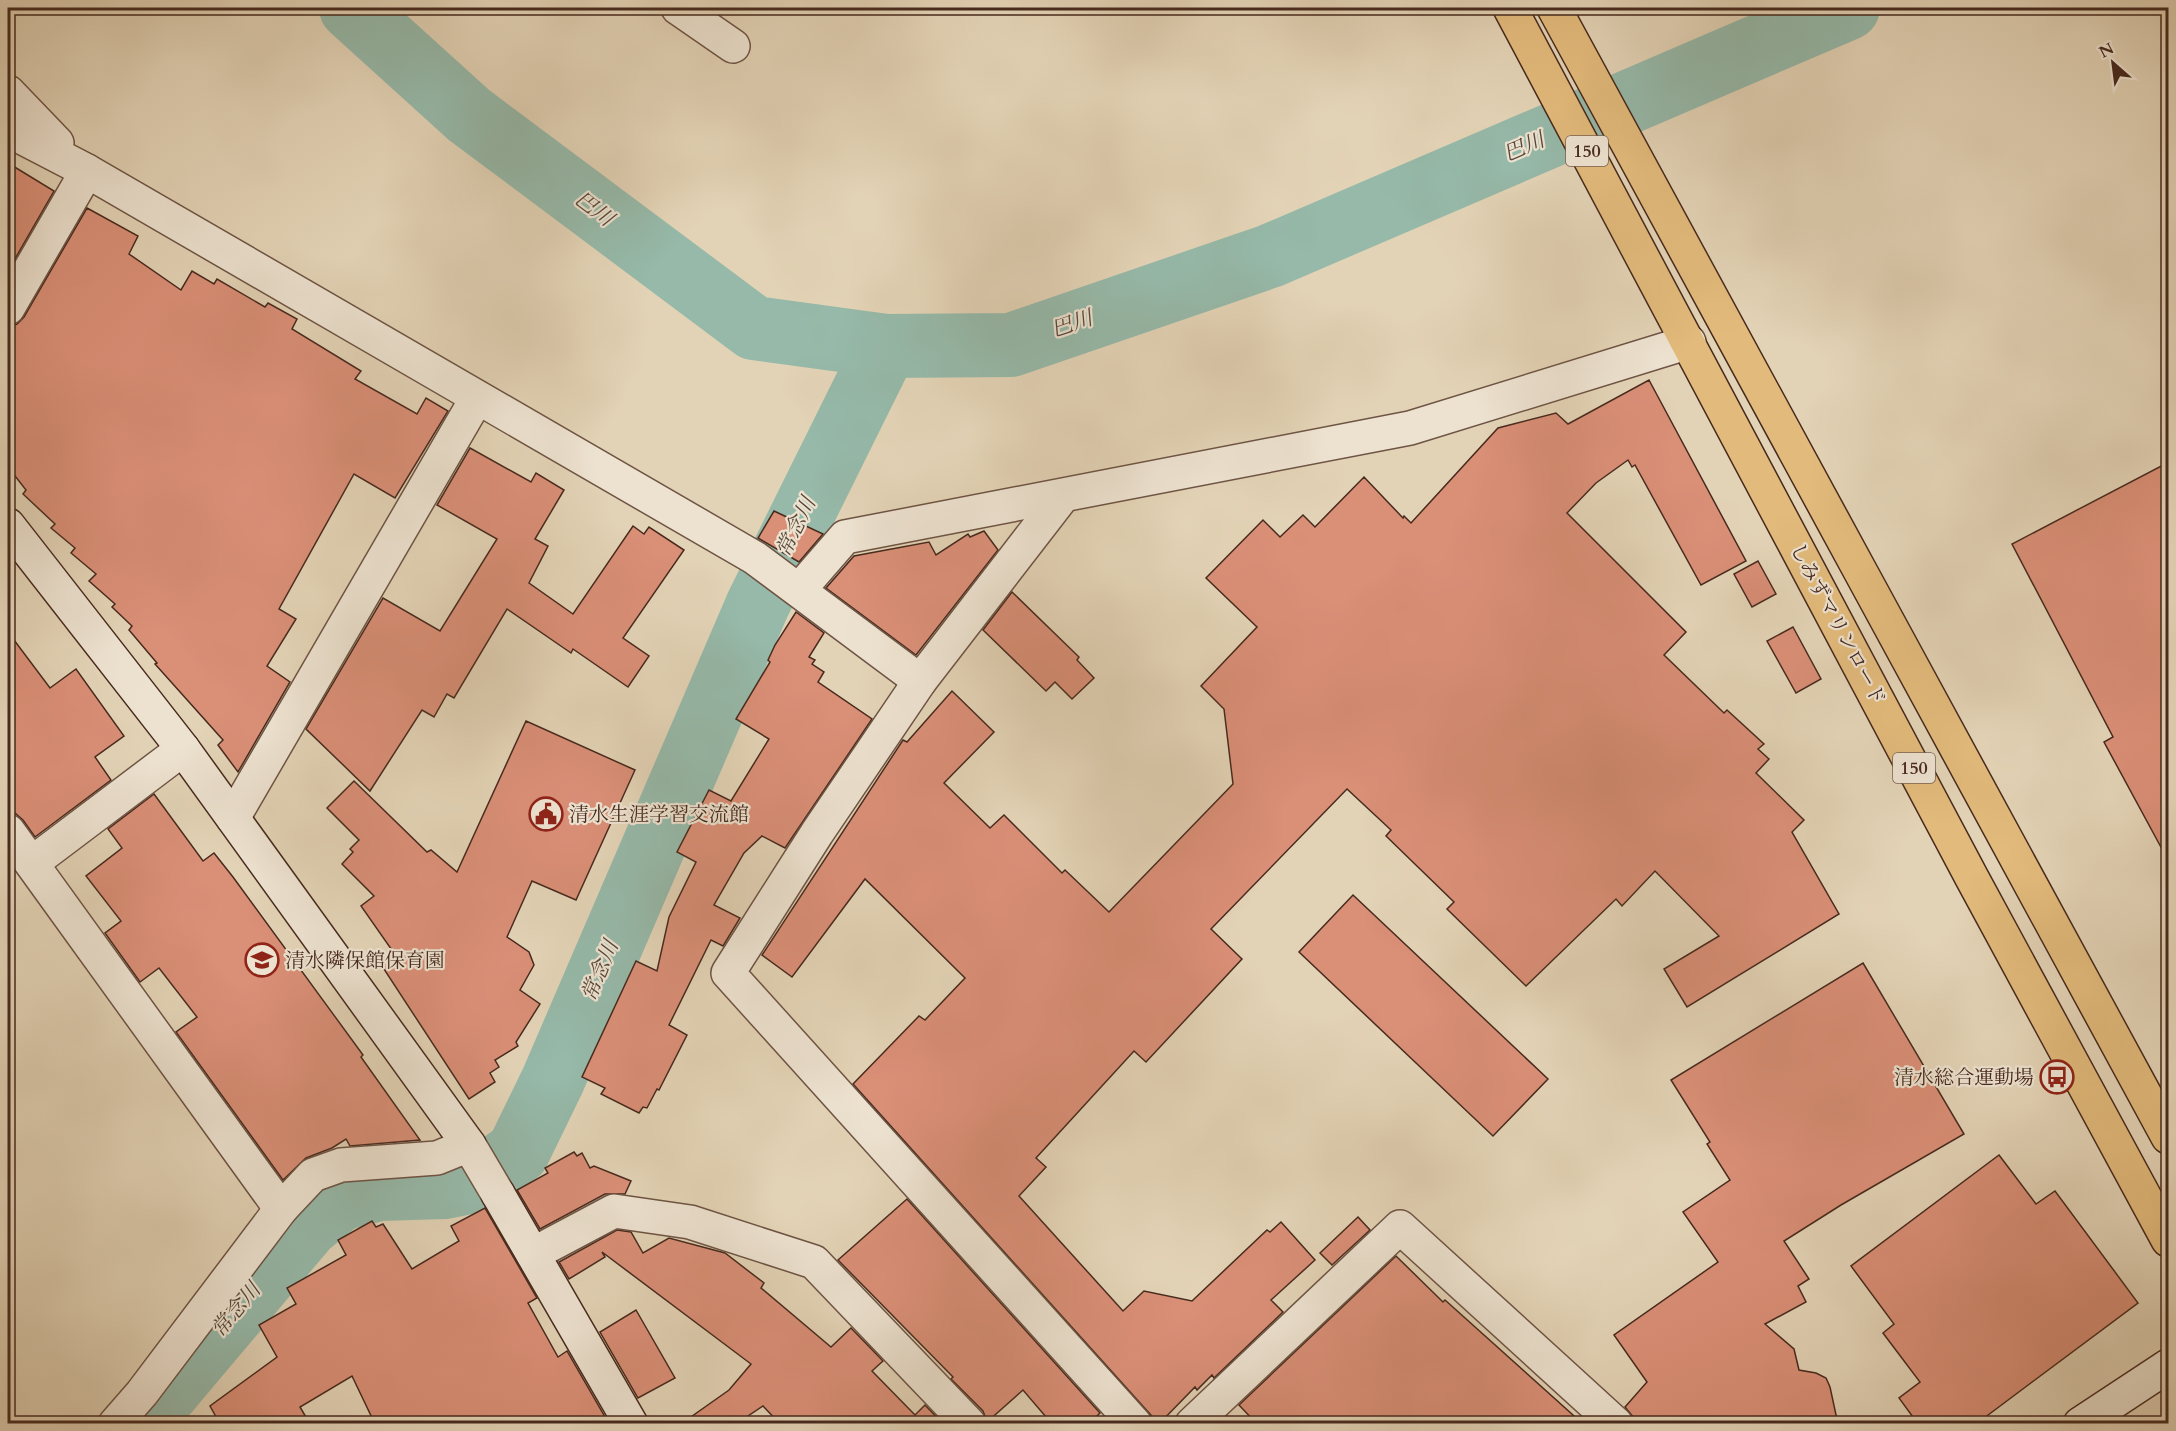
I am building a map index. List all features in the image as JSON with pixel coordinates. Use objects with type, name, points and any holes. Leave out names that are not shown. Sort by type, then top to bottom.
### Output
[{"type":"highway","name":"しみずマリンロード","points":[[1510,8],[1664,294],[1972,878],[2169,1240]]},
{"type":"highway","name":"150","points":[[1554,8],[2169,1137]]},
{"type":"street","points":[[678,8],[733,46]]},
{"type":"street","points":[[8,92],[25,113],[87,171]]},
{"type":"street","points":[[8,130],[87,171],[755,558],[920,681]]},
{"type":"street","points":[[8,308],[87,171]]},
{"type":"street","points":[[799,590],[845,537],[1062,497],[1410,428],[1689,342]]},
{"type":"street","points":[[233,818],[477,398]]},
{"type":"street","points":[[1062,497],[920,681],[816,833],[728,973],[1135,1424]]},
{"type":"street","points":[[8,525],[183,748],[469,1145],[631,1424]]},
{"type":"street","points":[[32,863],[183,748]]},
{"type":"street","points":[[8,831],[281,1209]]},
{"type":"street","points":[[116,1424],[281,1209],[313,1175],[341,1165],[437,1158],[469,1145]]},
{"type":"street","points":[[533,1254],[614,1211],[690,1222],[814,1262],[969,1424]]},
{"type":"street","points":[[1192,1424],[1400,1227],[1616,1424]]},
{"type":"street","points":[[2080,1424],[2169,1366]]},
{"type":"building","points":[[8,163],[54,191],[8,271]]},
{"type":"building","points":[[87,208],[138,236],[129,254],[181,290],[192,271],[214,284],[217,279],[265,307],[268,303],[297,319],[292,329],[361,371],[355,379],[417,414],[426,398],[448,411],[395,498],[354,474],[279,609],[296,619],[267,666],[290,682],[238,772],[218,745],[223,740],[155,664],[157,663],[129,630],[132,626],[112,607],[115,604],[89,581],[96,574],[71,553],[75,548],[51,528],[55,524],[23,494],[26,490],[8,467],[8,327],[17,324],[24,317]]},
{"type":"building","points":[[1649,380],[1746,561],[1701,585],[1635,465],[1632,467],[1628,460],[1596,483],[1567,513],[1686,632],[1664,655],[1724,713],[1727,710],[1764,744],[1758,749],[1769,759],[1756,773],[1804,820],[1792,832],[1839,914],[1687,1007],[1664,969],[1719,936],[1655,871],[1622,906],[1616,899],[1526,986],[1447,909],[1454,902],[1386,836],[1391,830],[1347,789],[1211,929],[1242,959],[1146,1062],[1134,1051],[1036,1158],[1046,1167],[1019,1196],[1123,1311],[1144,1291],[1192,1301],[1267,1230],[1270,1232],[1281,1222],[1315,1260],[1271,1300],[1283,1312],[1214,1378],[1212,1375],[1197,1390],[1195,1387],[1159,1424],[853,1084],[919,1016],[925,1020],[965,978],[865,879],[792,977],[762,955],[903,740],[907,742],[952,691],[994,732],[944,783],[990,828],[1004,815],[1062,873],[1065,870],[1109,912],[1233,784],[1224,709],[1201,686],[1257,627],[1206,578],[1263,520],[1280,537],[1303,515],[1315,527],[1364,477],[1403,518],[1404,516],[1411,523],[1498,428],[1556,413],[1568,424]]},
{"type":"building","points":[[470,448],[531,482],[536,473],[564,490],[535,539],[548,546],[529,583],[573,614],[633,526],[644,534],[649,527],[684,550],[623,638],[649,656],[628,687],[573,649],[571,653],[507,609],[454,698],[447,694],[434,717],[422,710],[370,791],[306,729],[383,598],[440,631],[497,539],[437,505]]},
{"type":"building","points":[[2169,462],[2169,862],[2104,742],[2113,737],[2012,544]]},
{"type":"building","points":[[774,511],[823,534],[799,562],[758,538]]},
{"type":"building","points":[[984,531],[998,550],[916,655],[826,588],[854,556],[929,542],[936,555],[968,534],[970,537]]},
{"type":"building","points":[[1758,561],[1776,594],[1752,607],[1734,574]]},
{"type":"building","points":[[1012,592],[1079,657],[1077,660],[1094,678],[1072,699],[1055,682],[1046,691],[983,630]]},
{"type":"building","points":[[796,612],[824,633],[809,657],[815,660],[812,664],[824,672],[818,682],[872,719],[785,848],[762,836],[744,853],[714,905],[740,918],[723,946],[711,940],[669,1025],[687,1035],[659,1090],[657,1089],[647,1108],[643,1107],[639,1113],[601,1094],[605,1088],[582,1077],[636,961],[657,971],[669,917],[696,862],[677,852],[709,790],[731,801],[769,739],[736,719],[770,662],[768,660],[775,645]]},
{"type":"building","points":[[1793,627],[1821,679],[1796,693],[1767,641]]},
{"type":"building","points":[[8,632],[50,688],[76,669],[124,736],[95,757],[111,780],[35,837],[23,820],[8,807]]},
{"type":"building","points":[[526,721],[635,770],[576,900],[532,881],[507,937],[529,952],[534,965],[520,990],[540,1004],[516,1042],[518,1046],[495,1060],[499,1067],[490,1073],[495,1082],[469,1099],[380,963],[394,953],[361,906],[374,896],[342,864],[353,852],[350,849],[359,840],[327,808],[354,781],[427,852],[431,850],[457,872]]},
{"type":"building","points":[[154,794],[203,861],[214,853],[233,877],[363,1055],[361,1057],[420,1140],[350,1146],[346,1139],[332,1148],[306,1158],[283,1180],[176,1032],[197,1017],[159,968],[140,982],[105,933],[121,921],[86,876],[122,848],[108,829]]},
{"type":"building","points":[[1353,895],[1548,1079],[1493,1136],[1299,952]]},
{"type":"building","points":[[1863,963],[1964,1134],[1841,1205],[1784,1241],[1809,1279],[1798,1286],[1806,1302],[1765,1324],[1794,1349],[1799,1370],[1816,1373],[1826,1378],[1838,1424],[1634,1424],[1634,1418],[1625,1407],[1647,1382],[1614,1335],[1718,1262],[1683,1212],[1730,1180],[1707,1144],[1710,1142],[1671,1080]]},
{"type":"building","points":[[574,1152],[577,1156],[582,1153],[590,1168],[594,1166],[631,1181],[625,1194],[605,1194],[540,1229],[517,1190],[548,1173],[545,1168]]},
{"type":"building","points":[[1999,1155],[2036,1204],[2055,1191],[2138,1303],[1976,1424],[1918,1424],[1899,1398],[1920,1382],[1883,1333],[1894,1324],[1851,1266]]},
{"type":"building","points":[[907,1199],[1100,1413],[1089,1424],[1052,1424],[1023,1390],[987,1422],[983,1411],[951,1379],[953,1377],[838,1260]]},
{"type":"building","points":[[485,1208],[537,1298],[528,1303],[558,1357],[567,1351],[605,1417],[592,1424],[375,1424],[352,1376],[300,1407],[310,1424],[220,1424],[210,1406],[277,1357],[259,1325],[296,1304],[287,1288],[346,1255],[338,1240],[372,1221],[376,1227],[383,1224],[412,1269],[459,1241],[451,1226]]},
{"type":"building","points":[[1358,1217],[1370,1230],[1332,1265],[1320,1253]]},
{"type":"building","points":[[617,1230],[631,1232],[643,1253],[669,1238],[725,1253],[764,1283],[761,1288],[831,1347],[851,1328],[883,1361],[872,1371],[915,1415],[925,1405],[943,1424],[780,1424],[763,1406],[736,1424],[681,1424],[729,1390],[751,1364],[602,1252],[605,1257],[569,1279],[559,1262]]},
{"type":"building","points":[[1396,1256],[1443,1302],[1445,1300],[1583,1424],[1257,1424],[1239,1405]]},
{"type":"building","points":[[636,1310],[675,1378],[638,1398],[600,1332]]},
{"type":"waterway","name":"巴川","points":[[351,8],[469,115],[754,328],[886,346],[1011,345],[1270,256],[1848,8]]},
{"type":"waterway","name":"常念川","points":[[140,1424],[307,1226],[340,1199],[379,1189],[444,1187],[479,1180],[518,1152],[553,1080],[758,604],[886,346]]},
{"type":"place","name":"清水生涯学習交流館","points":[[546,814]]},
{"type":"place","name":"清水隣保館保育園","points":[[262,960]]},
{"type":"place","name":"清水総合運動場","points":[[2057,1077]]}]
